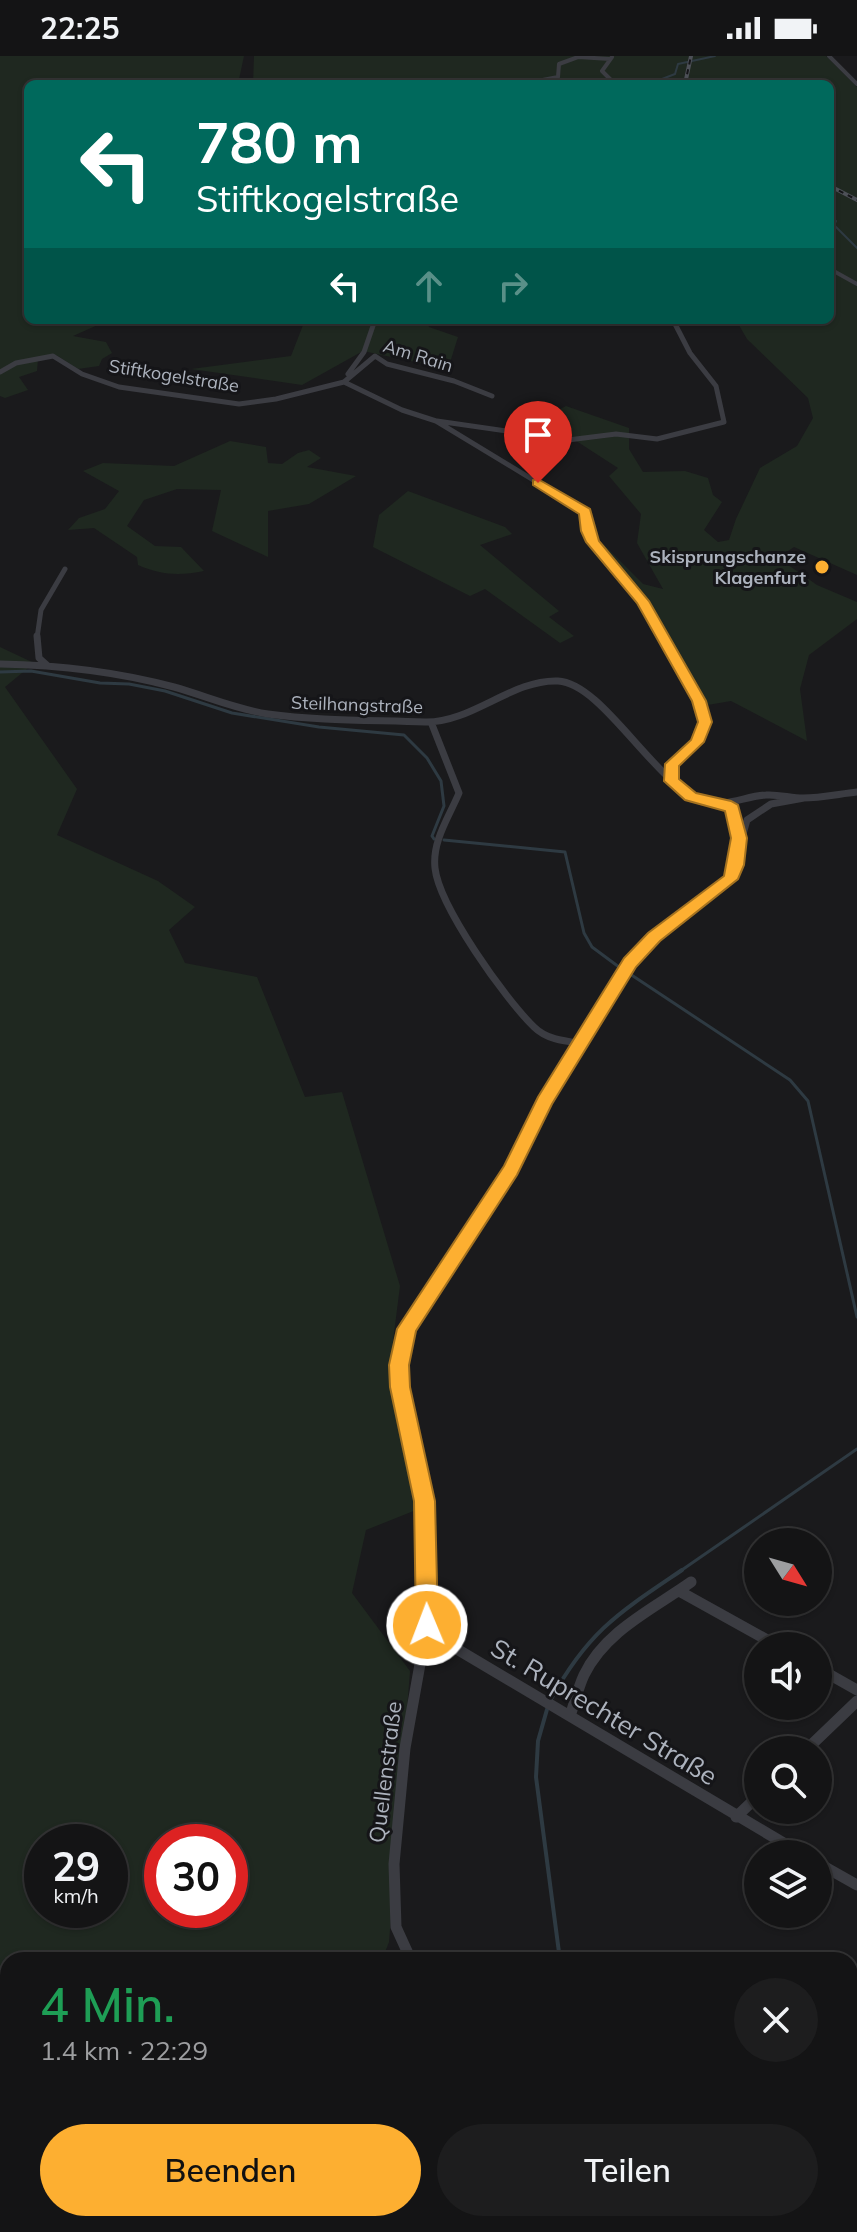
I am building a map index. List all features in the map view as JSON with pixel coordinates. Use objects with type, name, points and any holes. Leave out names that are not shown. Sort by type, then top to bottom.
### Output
[{"type":"street","points":[[829,56],[857,84]]},
{"type":"street","points":[[543,80],[558,77],[559,64],[572,58],[611,58]]},
{"type":"street","points":[[611,58],[602,71],[611,80]]},
{"type":"street","points":[[834,271],[857,284]]},
{"type":"street","points":[[374,324],[364,352],[344,382],[402,410],[436,421],[568,440],[616,434],[657,439],[724,422],[716,386],[690,353],[675,324]]},
{"type":"street","name":"Stiftkogelstraße","points":[[0,372],[16,363],[53,356],[82,374],[119,387],[239,404],[276,399],[344,382]]},
{"type":"street","name":"Am Rain","points":[[344,382],[375,356],[387,364],[454,381],[492,396]]},
{"type":"street","points":[[436,421],[586,512],[593,542],[642,601],[699,701],[704,729],[697,742],[672,764],[672,781],[691,797],[709,803],[726,804],[766,795],[804,798],[857,792]]},
{"type":"street","points":[[49,667],[39,658],[37,615],[65,569]]},
{"type":"street","name":"Steilhangstraße","points":[[0,664],[49,667],[160,682],[223,705],[270,714],[431,722],[447,719],[534,685],[564,681],[599,704],[672,781]]},
{"type":"street","points":[[436,731],[447,719]]},
{"type":"street","points":[[431,722],[459,793],[456,805],[438,836],[434,855],[443,900],[480,958],[535,1029],[555,1040],[579,1043]]},
{"type":"street","name":"Quellenstraße","points":[[407,1952],[396,1927],[394,1864],[405,1748],[427,1625],[425,1501],[399,1376],[407,1329],[511,1170],[544,1102],[630,962],[654,937],[730,879],[746,819],[757,809],[773,802],[804,798]]},
{"type":"street","points":[[726,804],[735,811],[739,838]]},
{"type":"street","points":[[566,1713],[584,1673],[599,1652],[619,1632],[691,1582]]},
{"type":"street","points":[[679,1591],[753,1632]]},
{"type":"street","name":"St. Ruprechter Straße","points":[[424,1639],[440,1639],[777,1840]]},
{"type":"street","points":[[832,1676],[857,1690]]},
{"type":"street","points":[[821,1736],[857,1701]]},
{"type":"street","points":[[736,1817],[744,1809]]},
{"type":"street","points":[[832,1871],[857,1885]]},
{"type":"shaded area","points":[[0,56],[244,56],[239,80],[24,80],[24,324],[100,324],[73,336],[106,342],[112,353],[102,359],[99,366],[78,369],[56,355],[38,358],[37,371],[19,377],[28,390],[5,398],[0,396]]},
{"type":"shaded area","points":[[254,56],[689,56],[684,80],[253,80]]},
{"type":"shaded area","points":[[692,56],[826,56],[857,87],[857,199],[834,187],[834,80],[687,80]]},
{"type":"shaded area","points":[[834,190],[857,202],[857,575],[794,547],[778,558],[817,585],[857,602],[857,619],[809,655],[800,689],[807,741],[731,701],[696,707],[643,607],[590,549],[603,544],[643,584],[663,589],[637,543],[641,514],[609,476],[618,468],[567,435],[547,428],[539,420],[566,406],[629,428],[629,449],[643,472],[685,471],[708,478],[713,495],[722,502],[704,530],[718,542],[729,540],[760,468],[797,446],[813,418],[808,398],[747,339],[738,324],[834,324]]},
{"type":"shaded area","points":[[303,324],[428,324],[429,327],[458,337],[448,369],[363,351],[302,385],[191,369],[291,356]]},
{"type":"shaded area","points":[[230,441],[266,447],[268,463],[282,464],[298,453],[309,450],[321,458],[307,467],[356,476],[309,504],[268,511],[268,557],[212,531],[221,490],[177,489],[144,500],[127,526],[155,546],[181,547],[204,571],[178,574],[154,571],[138,565],[137,557],[94,528],[68,530],[79,518],[105,509],[119,491],[83,471],[103,463],[174,466]]},
{"type":"shaded area","points":[[408,491],[505,527],[512,534],[480,545],[559,611],[549,617],[574,636],[560,643],[485,589],[470,596],[373,547],[379,515]]},
{"type":"shaded area","points":[[0,647],[34,663],[5,687],[77,789],[57,835],[158,881],[195,907],[169,930],[185,963],[257,977],[305,1097],[342,1092],[400,1286],[392,1349],[416,1510],[366,1530],[352,1593],[410,1671],[389,1942],[385,1952],[0,1952]]},
{"type":"waterway","points":[[663,80],[675,74],[678,64],[715,56]]},
{"type":"waterway","points":[[834,219],[834,225]]},
{"type":"waterway","points":[[834,225],[857,248]]},
{"type":"waterway","points":[[0,672],[31,671],[100,683],[129,684],[165,691],[232,713],[319,727],[404,735],[427,758],[441,781],[444,806],[432,836],[434,839]]},
{"type":"waterway","points":[[444,840],[565,852],[584,933],[592,947],[619,967]]},
{"type":"waterway","points":[[630,974],[790,1080],[808,1101],[857,1317]]},
{"type":"waterway","points":[[679,1572],[857,1449]]},
{"type":"waterway","points":[[551,1699],[579,1656],[608,1624],[682,1570]]},
{"type":"waterway","points":[[548,1706],[538,1741],[536,1777],[559,1952]]},
{"type":"railway","points":[[686,80],[691,56]]},
{"type":"railway","points":[[834,188],[857,200]]},
{"type":"place","name":"Skisprungschanze Klagenfurt","points":[[822,567]]},
{"type":"route","points":[[427,1625],[425,1501],[400,1387],[399,1365],[407,1329],[418,1307],[511,1170],[544,1102],[630,962],[654,937],[730,879],[736,865],[739,838],[736,814],[732,808],[691,797],[672,781],[672,764],[697,742],[705,722],[699,701],[667,641],[642,601],[593,542],[586,512],[538,483]]}]
